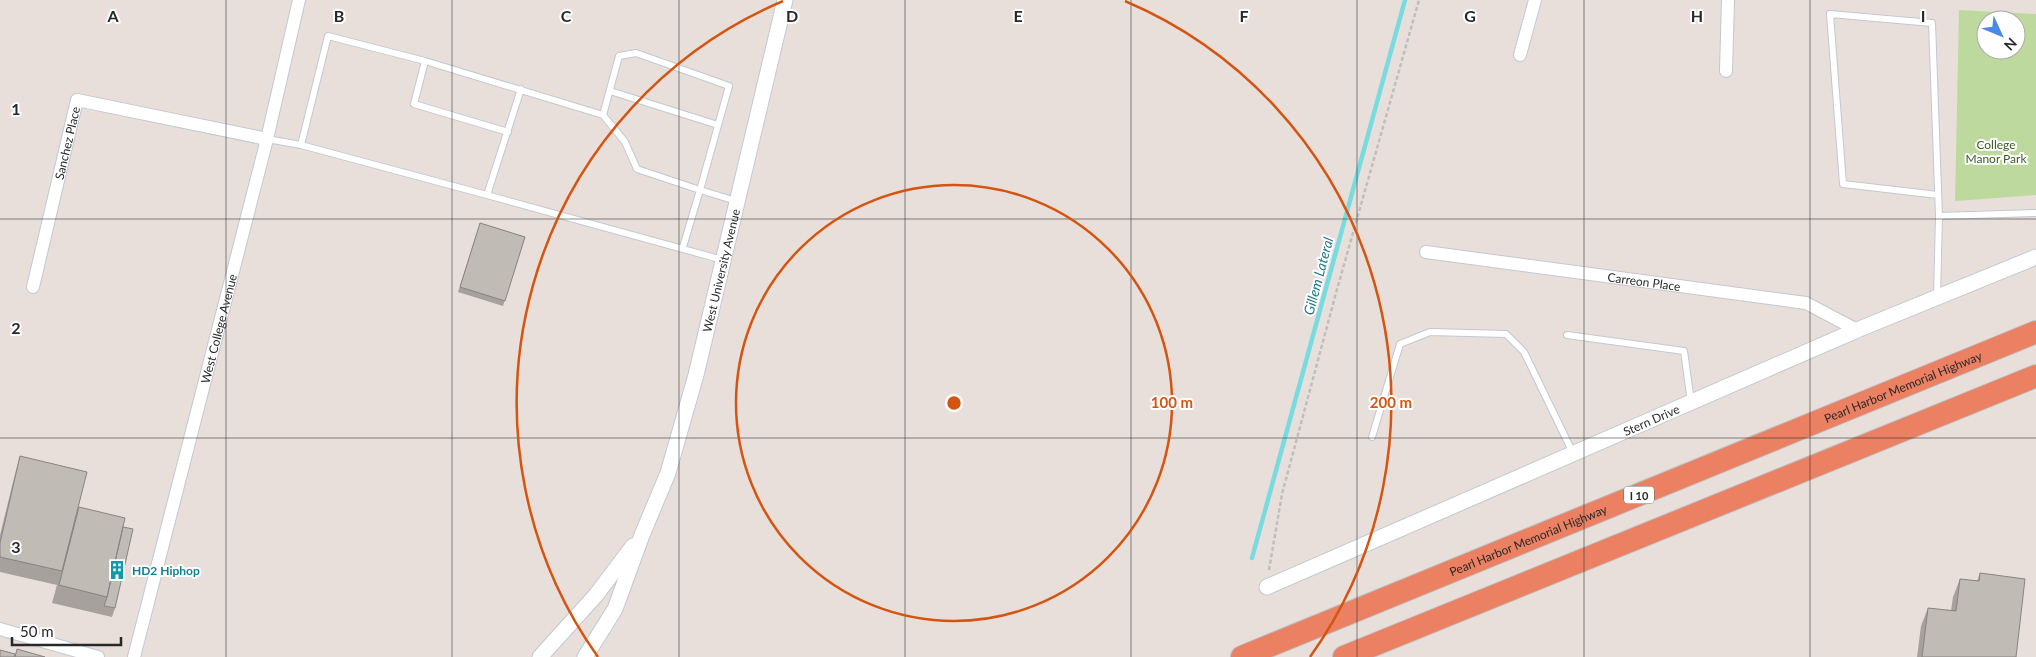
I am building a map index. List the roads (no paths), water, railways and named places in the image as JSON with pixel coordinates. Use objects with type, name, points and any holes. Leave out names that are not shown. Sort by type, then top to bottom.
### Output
[{"type":"highway","name":"Pearl Harbor Memorial Highway","points":[[1242,657],[2036,332]]},
{"type":"highway","points":[[1344,657],[2036,376]]},
{"type":"street","name":"West College Avenue","points":[[134,657],[266,139],[299,0]]},
{"type":"street","name":"West University Avenue","points":[[585,657],[615,610],[642,535],[668,474],[696,375],[785,0]]},
{"type":"street","points":[[1520,55],[1535,0]]},
{"type":"street","points":[[1726,71],[1728,0]]},
{"type":"street","name":"Sanchez Place","points":[[33,288],[78,100],[266,139]]},
{"type":"street","name":"Carreon Place","points":[[1426,252],[1806,303],[1857,330]]},
{"type":"street","name":"Stern Drive","points":[[1267,587],[1857,330],[2036,257]]},
{"type":"street","name":"West University Avenue","points":[[540,657],[596,595],[642,535]]},
{"type":"street","points":[[0,629],[98,657]]},
{"type":"lane","points":[[1937,297],[1939,216],[1932,23],[1830,14],[1843,184],[1938,195]]},
{"type":"lane","points":[[301,145],[328,36],[425,61],[603,115],[625,142],[637,169],[738,201]]},
{"type":"lane","points":[[603,115],[619,56],[636,53],[729,86],[683,248]]},
{"type":"lane","points":[[425,61],[414,104],[508,132]]},
{"type":"lane","points":[[487,195],[521,89]]},
{"type":"lane","points":[[610,91],[718,125]]},
{"type":"lane","points":[[266,139],[301,145],[723,260]]},
{"type":"lane","points":[[1939,216],[2036,213]]},
{"type":"lane","points":[[1372,437],[1400,344],[1430,332],[1506,334],[1524,352],[1573,453]]},
{"type":"lane","points":[[1566,335],[1684,351],[1691,402]]},
{"type":"waterway","name":"Gillem Lateral","points":[[1252,558],[1405,0]]},
{"type":"place","name":"HD2 Hiphop","points":[[117,570]]},
{"type":"park label","name":"College Manor Park","points":[[1996,151]]}]
